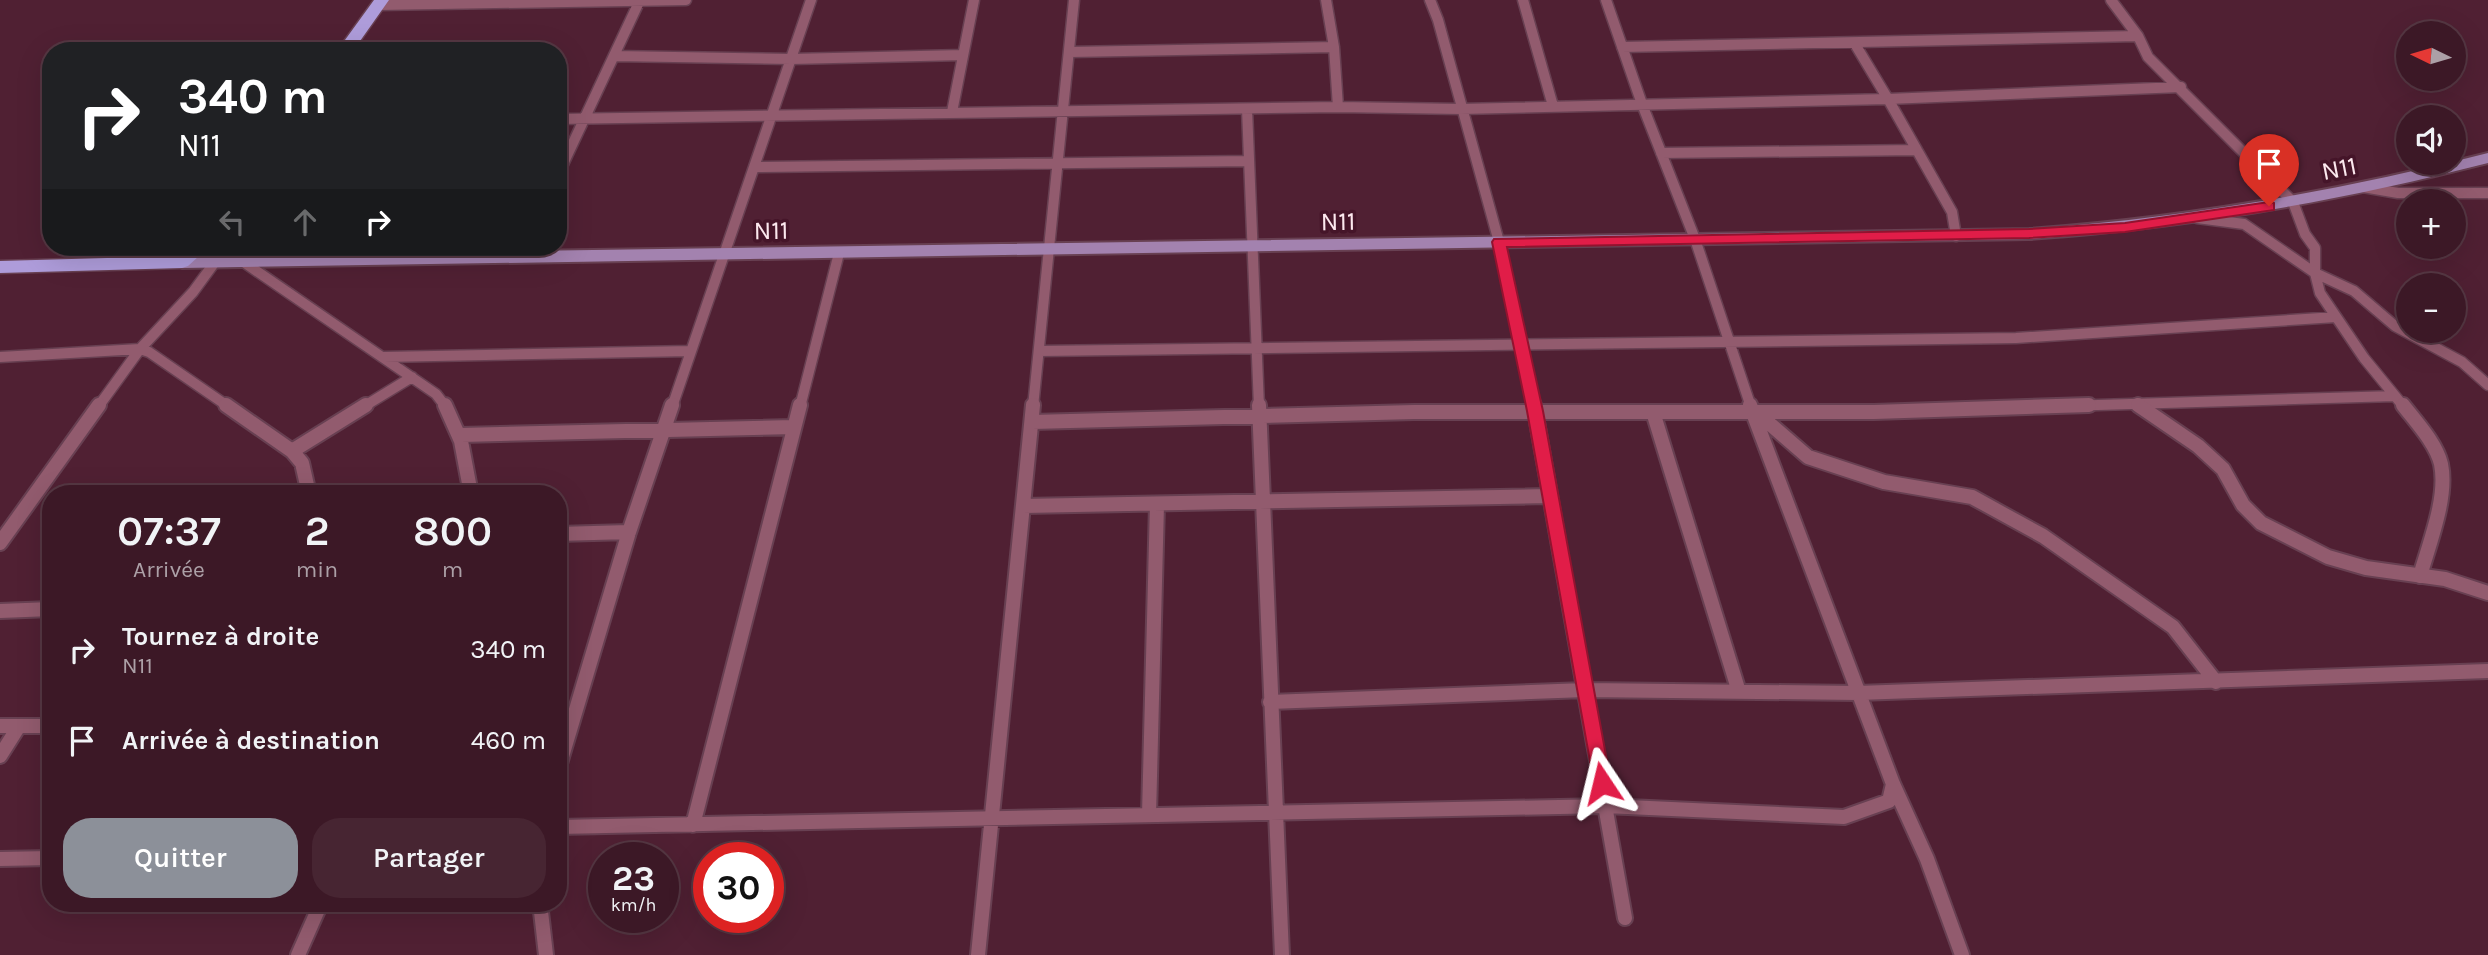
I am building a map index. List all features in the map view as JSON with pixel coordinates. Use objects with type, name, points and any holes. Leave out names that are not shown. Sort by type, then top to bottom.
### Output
[{"type":"highway","points":[[351,42],[380,2]]},
{"type":"highway","points":[[0,267],[182,262],[189,256]]},
{"type":"main road","name":"N11","points":[[567,253],[724,255],[1956,236],[2125,227],[2197,218],[2378,186],[2488,158]]},
{"type":"main road","name":"N11","points":[[182,262],[398,256]]},
{"type":"street","points":[[380,2],[686,0]]},
{"type":"street","points":[[567,740],[662,430],[811,0]]},
{"type":"street","points":[[952,112],[974,0]]},
{"type":"street","points":[[978,955],[1074,0]]},
{"type":"street","points":[[1326,0],[1334,47],[1338,107]]},
{"type":"street","points":[[1430,0],[1438,20],[1499,242],[1535,411],[1625,919]]},
{"type":"street","points":[[1522,0],[1553,106]]},
{"type":"street","points":[[1606,0],[1858,693],[1893,784],[1927,859],[1962,955]]},
{"type":"street","points":[[2111,0],[2138,36],[2148,57],[2293,202],[2305,234],[2315,248],[2315,273],[2320,293],[2425,433],[2441,464],[2440,503],[2420,576]]},
{"type":"street","points":[[567,156],[640,1]]},
{"type":"street","points":[[1622,47],[2138,36]]},
{"type":"street","points":[[1855,44],[1952,212],[1956,236]]},
{"type":"street","points":[[1070,52],[1334,47]]},
{"type":"street","points":[[614,56],[791,59],[963,55]]},
{"type":"street","points":[[567,119],[1338,107],[1461,108],[1888,99],[2181,88]]},
{"type":"street","points":[[1247,109],[1282,955]]},
{"type":"street","points":[[1661,153],[1917,150]]},
{"type":"street","points":[[754,167],[1249,161]]},
{"type":"street","points":[[2361,187],[2398,192],[2488,193]]},
{"type":"street","points":[[2197,218],[2244,224],[2315,273],[2354,291],[2396,326],[2462,362],[2488,385]]},
{"type":"street","points":[[693,825],[839,253]]},
{"type":"street","points":[[242,261],[436,394],[447,406],[461,435],[469,485]]},
{"type":"street","points":[[0,543],[140,349],[193,292],[215,262]]},
{"type":"street","points":[[1039,351],[2016,338],[2336,317]]},
{"type":"street","points":[[0,358],[140,349],[166,362],[292,451],[302,463],[307,485]]},
{"type":"street","points":[[384,357],[690,351]]},
{"type":"street","points":[[292,451],[412,377]]},
{"type":"street","points":[[1032,422],[1535,411],[1874,412],[2395,396]]},
{"type":"street","points":[[2135,404],[2198,446],[2223,469],[2243,505],[2261,523],[2328,557],[2366,568],[2445,579],[2488,593]]},
{"type":"street","points":[[1653,412],[1739,692]]},
{"type":"street","points":[[1758,413],[1808,457],[1884,482],[1972,497],[2043,536],[2174,627],[2216,682]]},
{"type":"street","points":[[461,435],[793,427]]},
{"type":"street","points":[[1023,506],[1549,496]]},
{"type":"street","points":[[1149,815],[1157,504]]},
{"type":"street","points":[[567,534],[629,532]]},
{"type":"street","points":[[0,611],[42,609]]},
{"type":"street","points":[[1270,702],[1585,690],[1858,693],[2488,671]]},
{"type":"street","points":[[0,726],[42,726]]},
{"type":"street","points":[[0,756],[19,726]]},
{"type":"street","points":[[567,827],[1606,806],[1844,817],[1889,801],[1893,784]]},
{"type":"street","points":[[0,859],[42,858]]},
{"type":"street","points":[[299,955],[317,912]]},
{"type":"street","points":[[541,912],[546,955]]},
{"type":"route","points":[[1602,783],[1535,411],[1499,242],[2029,234],[2125,227],[2269,206]]}]
